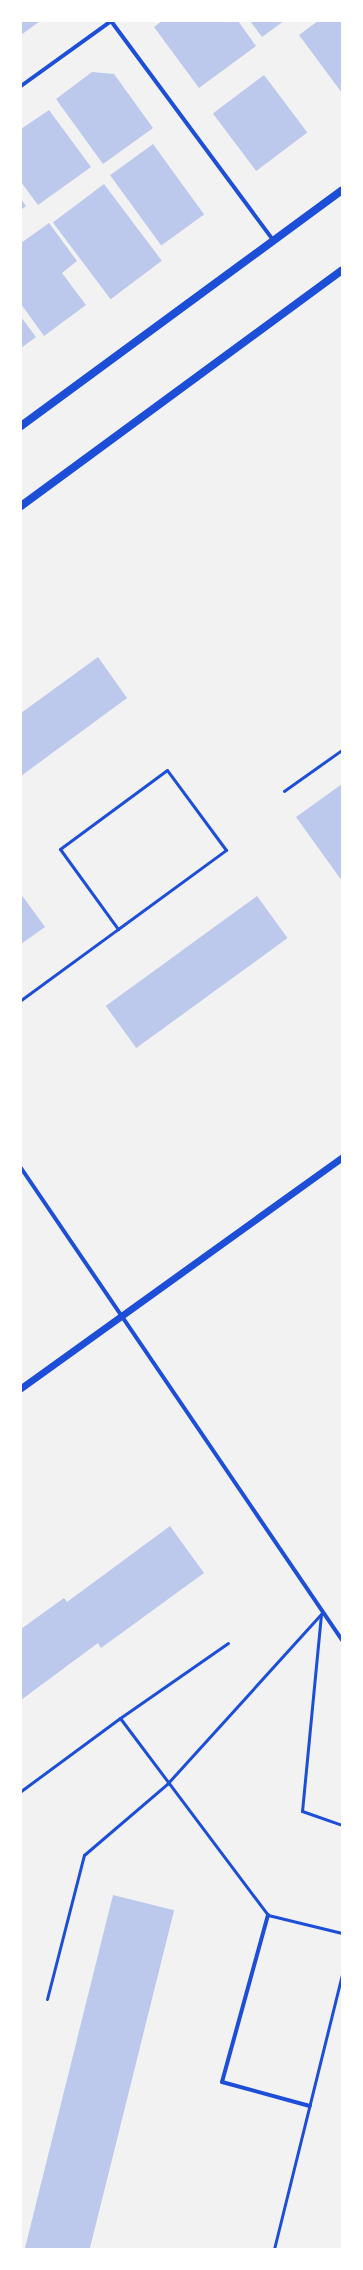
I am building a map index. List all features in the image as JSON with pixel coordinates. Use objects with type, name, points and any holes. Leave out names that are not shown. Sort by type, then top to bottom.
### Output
[{"type":"main road","points":[[21,426],[342,190]]},
{"type":"main road","points":[[21,506],[342,270]]},
{"type":"street","points":[[21,86],[111,21],[273,240]]},
{"type":"street","points":[[21,1388],[124,1316],[342,1157]]},
{"type":"street","points":[[21,1168],[124,1316],[321,1614],[342,1640]]},
{"type":"street","points":[[268,1915],[222,2082],[310,2106]]},
{"type":"lane","points":[[21,1000],[226,850],[167,770],[60,849],[118,929]]},
{"type":"lane","points":[[47,1998],[84,1855],[167,1784],[321,1614]]},
{"type":"lane","points":[[321,1614],[302,1811],[342,1825]]},
{"type":"lane","points":[[21,1791],[120,1718],[228,1644]]},
{"type":"lane","points":[[120,1718],[167,1784],[268,1915],[342,1933]]},
{"type":"lane","points":[[274,2249],[342,1975]]},
{"type":"path","points":[[284,791],[342,750]]},
{"type":"building","points":[[21,21],[40,21],[21,35]]},
{"type":"building","points":[[162,21],[238,21],[256,46],[199,88],[154,27]]},
{"type":"building","points":[[250,21],[284,21],[262,37]]},
{"type":"building","points":[[318,21],[342,21],[342,93],[299,35]]},
{"type":"building","points":[[92,72],[114,74],[153,128],[103,164],[56,99]]},
{"type":"building","points":[[264,75],[307,133],[256,171],[213,114]]},
{"type":"building","points":[[49,110],[91,167],[38,205],[21,182],[21,129]]},
{"type":"building","points":[[153,144],[204,214],[161,246],[110,175]]},
{"type":"building","points":[[104,184],[162,261],[111,299],[53,223]]},
{"type":"building","points":[[21,199],[26,206],[21,210]]},
{"type":"building","points":[[49,223],[77,261],[62,273],[86,305],[44,336],[21,304],[21,243]]},
{"type":"building","points":[[21,317],[36,337],[21,348]]},
{"type":"building","points":[[98,657],[127,698],[21,776],[21,713]]},
{"type":"building","points":[[342,784],[342,881],[296,817]]},
{"type":"building","points":[[21,894],[45,927],[21,944]]},
{"type":"building","points":[[257,896],[288,938],[136,1048],[106,1006]]},
{"type":"building","points":[[170,1526],[204,1573],[101,1648],[98,1643],[21,1700],[21,1629],[64,1598],[67,1602]]},
{"type":"building","points":[[113,1895],[174,1910],[90,2249],[25,2249]]}]
